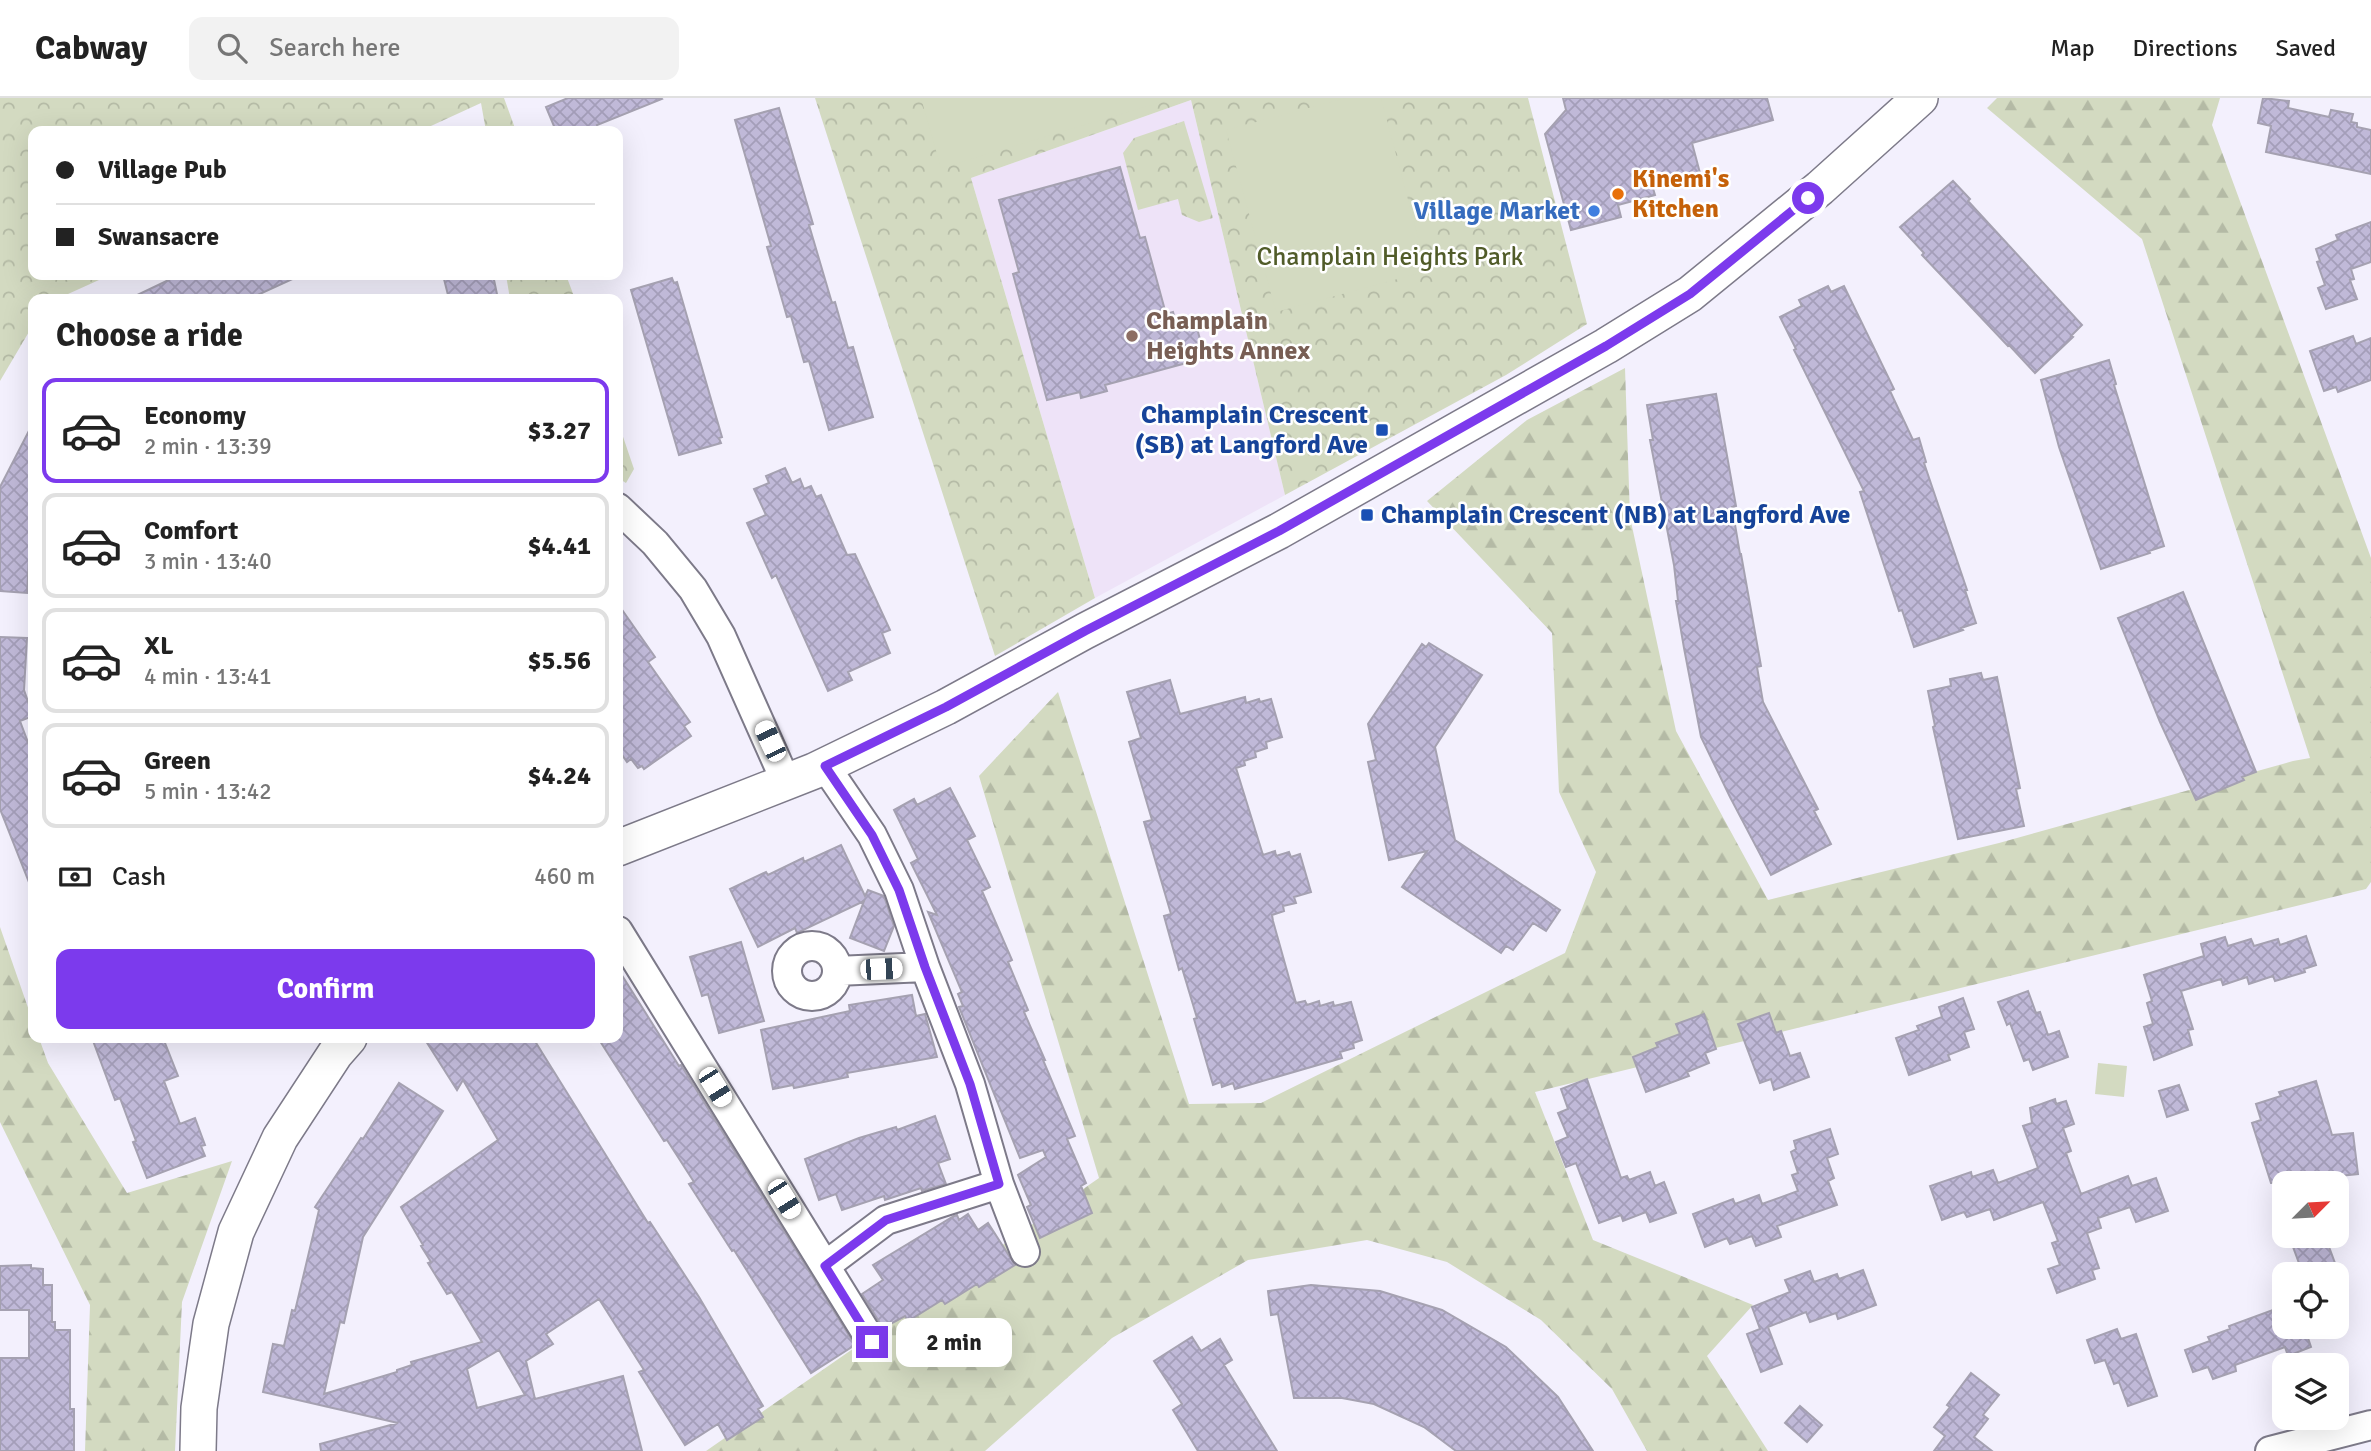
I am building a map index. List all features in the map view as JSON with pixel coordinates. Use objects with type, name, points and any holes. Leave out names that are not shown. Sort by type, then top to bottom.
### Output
[{"type":"street","points":[[623,846],[825,766],[946,707],[1085,631],[1279,531],[1647,322],[1690,294],[1797,207],[1920,98]]},
{"type":"street","points":[[623,513],[655,542],[693,589],[722,636],[786,782]]},
{"type":"street","points":[[825,766],[872,835],[899,890],[970,1084],[999,1184],[1025,1252]]},
{"type":"street","points":[[623,939],[872,1342]]},
{"type":"street","points":[[837,971],[925,967]]},
{"type":"street","points":[[198,1451],[199,1408],[211,1324],[236,1232],[280,1138],[335,1043]]},
{"type":"street","points":[[825,1266],[886,1220],[999,1184]]},
{"type":"street","points":[[2270,1451],[2371,1425]]},
{"type":"shaded area","name":"Champlain Heights Annex","points":[[1191,100],[1285,495],[1095,598],[971,178]]},
{"type":"green space","points":[[0,98],[504,98],[514,126],[485,126],[481,103],[431,126],[28,126],[28,280],[99,280],[68,294],[28,294],[28,333],[0,381]]},
{"type":"green space","name":"Champlain Heights Park","points":[[815,98],[1528,98],[1587,324],[1506,375],[1285,495],[1191,100],[971,178],[1095,598],[995,656]]},
{"type":"green space","points":[[921,98],[1175,98],[941,168]]},
{"type":"green space","points":[[1346,98],[1381,98],[1427,271],[1276,312],[1226,130]]},
{"type":"green space","points":[[1997,98],[2220,98],[2212,125],[2371,558],[2371,882],[2366,889],[1535,1092],[1593,1240],[1753,1305],[1707,1356],[1768,1451],[1647,1451],[1612,1389],[1541,1320],[1447,1262],[1367,1240],[1248,1260],[1112,1338],[985,1451],[706,1451],[1099,1178],[979,776],[1058,692],[1189,1104],[1261,1103],[1565,953],[1596,872],[1559,792],[1552,633],[1427,501],[1527,420],[1625,368],[1630,517],[1676,731],[1768,900],[1999,843],[2310,758],[2142,239],[1987,108]]},
{"type":"green space","points":[[1184,121],[1213,218],[1199,222],[1182,215],[1178,199],[1138,210],[1123,153],[1134,138]]},
{"type":"green space","points":[[507,280],[568,280],[573,294],[509,294]]},
{"type":"green space","points":[[623,437],[634,469],[626,483],[623,481]]},
{"type":"green space","points":[[0,927],[28,1008],[28,1043],[41,1043],[48,1063],[127,1193],[232,1161],[182,1302],[175,1451],[85,1451],[90,1305],[0,1122]]},
{"type":"green space","points":[[2098,1063],[2127,1066],[2124,1097],[2095,1094]]},
{"type":"building","points":[[568,98],[662,99],[598,126],[554,126],[546,107]]},
{"type":"building","points":[[1563,98],[1767,98],[1773,120],[1692,143],[1700,173],[1652,185],[1655,195],[1618,205],[1621,217],[1571,230],[1545,134],[1566,110]]},
{"type":"building","points":[[2263,98],[2289,101],[2288,108],[2329,117],[2331,110],[2353,114],[2351,122],[2357,123],[2357,127],[2371,130],[2371,174],[2266,152],[2271,126],[2258,123]]},
{"type":"building","points":[[779,108],[813,224],[809,225],[832,303],[835,302],[848,348],[853,347],[873,417],[829,430],[809,361],[804,362],[791,316],[787,317],[767,247],[771,246],[735,120]]},
{"type":"building","points":[[1120,167],[1140,238],[1145,237],[1166,314],[1173,312],[1176,322],[1194,317],[1205,358],[1105,385],[1107,391],[1081,398],[1080,392],[1047,400],[1013,274],[1019,272],[999,200]]},
{"type":"building","points":[[1953,181],[1970,199],[1968,201],[2082,325],[2035,373],[1922,255],[1924,253],[1900,227]]},
{"type":"building","points":[[2371,222],[2371,262],[2351,269],[2354,279],[2350,280],[2357,299],[2326,309],[2318,288],[2325,285],[2317,262],[2320,261],[2316,249],[2338,240],[2336,235]]},
{"type":"building","points":[[672,278],[674,283],[677,282],[722,437],[719,438],[721,443],[679,455],[631,290]]},
{"type":"building","points":[[169,280],[290,280],[260,294],[139,294]]},
{"type":"building","points":[[444,280],[494,280],[497,294],[448,294]]},
{"type":"building","points":[[1828,286],[1831,292],[1844,286],[1894,389],[1890,391],[1913,440],[1919,438],[1926,462],[1924,463],[1976,623],[1914,647],[1902,610],[1899,611],[1860,492],[1864,491],[1780,317],[1802,306],[1799,300]]},
{"type":"building","points":[[2353,336],[2356,344],[2371,338],[2371,380],[2338,392],[2336,387],[2324,391],[2310,351]]},
{"type":"building","points":[[2109,360],[2116,384],[2114,385],[2164,546],[2101,569],[2059,447],[2041,380]]},
{"type":"building","points":[[1716,394],[1736,506],[1732,507],[1761,666],[1757,667],[1763,702],[1818,809],[1814,811],[1831,844],[1771,875],[1701,737],[1676,601],[1674,565],[1650,440],[1653,440],[1647,405]]},
{"type":"building","points":[[28,433],[27,593],[0,591],[0,487]]},
{"type":"building","points":[[785,468],[792,483],[800,479],[804,489],[811,486],[816,497],[821,495],[847,555],[855,554],[890,630],[882,633],[890,653],[848,672],[852,680],[828,691],[776,575],[772,578],[747,523],[766,515],[754,489],[769,483],[766,476]]},
{"type":"building","points":[[2183,592],[2256,772],[2242,777],[2244,780],[2196,800],[2160,722],[2118,618]]},
{"type":"building","points":[[623,611],[655,657],[648,662],[690,722],[684,726],[691,736],[644,769],[642,766],[638,768],[631,759],[627,762],[623,756]]},
{"type":"building","points":[[0,637],[27,638],[24,690],[28,702],[28,718],[20,721],[28,743],[28,880],[0,809]]},
{"type":"building","points":[[1429,643],[1482,675],[1435,747],[1455,840],[1560,910],[1546,931],[1533,923],[1513,950],[1506,946],[1501,953],[1402,887],[1427,851],[1389,860],[1368,762],[1376,760],[1368,724],[1422,644],[1426,647]]},
{"type":"building","points":[[1981,673],[1983,680],[1997,677],[2020,788],[2016,789],[2024,826],[1958,839],[1933,727],[1935,726],[1928,691],[1951,686],[1950,679]]},
{"type":"building","points":[[1170,680],[1180,714],[1245,697],[1246,703],[1271,699],[1282,737],[1266,742],[1267,748],[1255,752],[1256,757],[1244,761],[1245,765],[1236,768],[1263,855],[1275,851],[1276,856],[1289,852],[1291,857],[1300,854],[1311,892],[1294,897],[1296,903],[1283,906],[1284,911],[1272,915],[1273,921],[1296,1003],[1305,1001],[1307,1005],[1319,1001],[1320,1006],[1333,1002],[1334,1006],[1351,1002],[1362,1040],[1353,1043],[1354,1048],[1340,1052],[1342,1058],[1235,1089],[1233,1083],[1222,1087],[1221,1082],[1213,1085],[1194,1019],[1197,1018],[1182,968],[1179,970],[1164,916],[1171,914],[1144,822],[1152,820],[1129,742],[1141,738],[1127,692]]},
{"type":"building","points":[[950,788],[975,836],[967,840],[990,887],[982,891],[1012,960],[1008,962],[1028,1010],[1024,1012],[1075,1136],[1067,1139],[1086,1183],[1081,1186],[1092,1213],[1040,1238],[1027,1207],[1031,1205],[1018,1175],[1046,1157],[1043,1150],[1020,1158],[959,1007],[963,1006],[958,994],[962,992],[928,912],[937,915],[911,863],[918,859],[894,810],[914,799],[917,805]]},
{"type":"building","points":[[841,845],[865,896],[868,890],[884,896],[894,926],[884,951],[850,938],[864,901],[797,933],[795,928],[758,947],[730,889],[766,872],[768,875],[803,858],[804,862]]},
{"type":"building","points":[[2306,936],[2316,965],[2304,969],[2305,972],[2275,981],[2273,976],[2249,984],[2247,977],[2223,985],[2221,979],[2181,991],[2193,1029],[2188,1030],[2192,1045],[2154,1060],[2144,1027],[2153,1024],[2147,1003],[2152,1001],[2144,975],[2204,956],[2201,944],[2225,937],[2228,946],[2251,939],[2254,946],[2278,939],[2280,945]]},
{"type":"building","points":[[741,942],[764,1021],[719,1033],[708,994],[702,996],[690,957]]},
{"type":"building","points":[[623,977],[679,1066],[681,1065],[855,1345],[811,1373],[689,1184],[694,1182],[667,1140],[664,1141],[601,1043],[623,1043]]},
{"type":"building","points":[[2028,991],[2036,1013],[2040,1012],[2048,1035],[2059,1031],[2068,1057],[2033,1070],[2029,1059],[2024,1061],[2010,1023],[2007,1025],[1998,1002]]},
{"type":"building","points":[[912,995],[916,1016],[925,1014],[937,1057],[847,1073],[848,1077],[794,1088],[793,1085],[773,1089],[761,1030],[850,1011],[849,1005]]},
{"type":"building","points":[[1963,998],[1974,1029],[1964,1032],[1969,1047],[1948,1055],[1950,1060],[1909,1075],[1896,1038],[1919,1030],[1917,1026],[1942,1017],[1939,1007]]},
{"type":"building","points":[[1769,1013],[1776,1033],[1781,1031],[1790,1056],[1800,1053],[1809,1077],[1774,1090],[1771,1079],[1760,1083],[1738,1024]]},
{"type":"building","points":[[1704,1014],[1716,1049],[1705,1053],[1709,1063],[1687,1072],[1689,1076],[1646,1092],[1633,1057],[1658,1047],[1656,1043],[1680,1034],[1676,1024]]},
{"type":"building","points":[[94,1043],[165,1043],[178,1076],[164,1081],[180,1124],[195,1118],[205,1145],[201,1146],[205,1156],[147,1178],[120,1098],[115,1100]]},
{"type":"building","points":[[427,1043],[536,1043],[648,1223],[650,1222],[699,1297],[763,1406],[758,1409],[763,1417],[727,1440],[718,1424],[685,1445],[639,1372],[644,1370],[599,1299],[546,1334],[553,1344],[526,1361],[535,1399],[623,1376],[642,1451],[321,1451],[320,1444],[398,1423],[263,1392],[273,1344],[284,1346],[292,1310],[295,1311],[319,1210],[315,1207],[399,1083],[443,1111],[363,1237],[344,1323],[340,1322],[324,1394],[397,1372],[412,1365],[411,1362],[482,1342],[452,1292],[447,1294],[428,1263],[431,1262],[421,1246],[423,1245],[401,1207],[498,1140],[463,1080],[457,1090]],"holes":[[[499,1350],[525,1395],[477,1408],[467,1369]]]},
{"type":"building","points":[[1587,1079],[1621,1178],[1627,1176],[1629,1180],[1650,1172],[1655,1186],[1664,1182],[1676,1213],[1650,1222],[1646,1212],[1623,1221],[1621,1215],[1599,1223],[1576,1163],[1566,1167],[1556,1142],[1568,1137],[1558,1113],[1568,1109],[1561,1089]]},
{"type":"building","points":[[2316,1081],[2332,1135],[2353,1133],[2358,1174],[2349,1175],[2349,1171],[2272,1171],[2271,1183],[2252,1123],[2261,1120],[2256,1104],[2281,1096],[2279,1092]]},
{"type":"building","points":[[2179,1085],[2188,1110],[2167,1117],[2159,1091]]},
{"type":"building","points":[[2055,1099],[2056,1104],[2066,1101],[2074,1124],[2063,1128],[2071,1151],[2066,1153],[2081,1194],[2128,1176],[2132,1186],[2156,1178],[2168,1211],[2136,1222],[2130,1207],[2098,1218],[2101,1228],[2087,1233],[2099,1268],[2092,1270],[2095,1279],[2057,1293],[2048,1269],[2060,1265],[2052,1243],[2058,1241],[2043,1202],[1994,1220],[1990,1209],[1967,1217],[1964,1212],[1942,1220],[1930,1186],[1971,1172],[1972,1177],[1993,1170],[1998,1183],[2038,1168],[2023,1126],[2032,1123],[2030,1108]]},
{"type":"building","points":[[935,1116],[950,1159],[938,1163],[946,1184],[922,1191],[921,1188],[885,1200],[884,1196],[842,1210],[836,1194],[819,1200],[805,1159],[859,1138],[896,1127],[897,1130]]},
{"type":"building","points":[[1830,1129],[1838,1154],[1827,1158],[1834,1178],[1828,1181],[1837,1205],[1777,1226],[1781,1237],[1756,1246],[1752,1236],[1730,1244],[1727,1238],[1705,1247],[1693,1214],[1733,1199],[1735,1204],[1759,1195],[1762,1204],[1798,1191],[1792,1175],[1798,1173],[1791,1152],[1796,1149],[1794,1141]]},
{"type":"building","points":[[968,1214],[978,1230],[988,1223],[1015,1265],[945,1304],[942,1300],[908,1321],[905,1316],[883,1328],[862,1294],[883,1280],[873,1265],[954,1216],[957,1215],[959,1220]]},
{"type":"building","points":[[2293,1248],[2329,1248],[2335,1262],[2299,1262]]},
{"type":"building","points":[[31,1265],[31,1268],[43,1269],[43,1285],[52,1285],[52,1322],[55,1322],[55,1330],[70,1330],[70,1409],[74,1409],[74,1451],[0,1451],[0,1358],[29,1358],[29,1310],[0,1310],[0,1266]]},
{"type":"building","points":[[1863,1270],[1876,1305],[1838,1319],[1836,1313],[1810,1322],[1806,1312],[1768,1327],[1782,1364],[1761,1372],[1747,1334],[1760,1329],[1752,1307],[1790,1292],[1785,1280],[1810,1271],[1814,1282],[1837,1274],[1839,1279]]},
{"type":"building","points":[[1311,1285],[1380,1291],[1442,1310],[1506,1347],[1558,1397],[1593,1451],[1456,1451],[1424,1427],[1374,1404],[1342,1398],[1294,1398],[1278,1314],[1271,1315],[1268,1291]]},
{"type":"building","points":[[2272,1310],[2272,1339],[2308,1339],[2311,1347],[2296,1353],[2287,1353],[2285,1347],[2235,1365],[2236,1371],[2213,1379],[2208,1367],[2193,1372],[2185,1350],[2210,1341],[2208,1337],[2230,1329],[2229,1326]]},
{"type":"building","points":[[2117,1329],[2121,1339],[2136,1334],[2157,1396],[2128,1406],[2119,1382],[2114,1384],[2105,1360],[2095,1363],[2087,1340]]},
{"type":"building","points":[[1192,1337],[1201,1351],[1220,1339],[1232,1360],[1224,1365],[1277,1451],[1198,1451],[1173,1410],[1182,1404],[1154,1361]]},
{"type":"building","points":[[1971,1373],[1999,1395],[1983,1415],[1988,1419],[1974,1437],[1992,1451],[1934,1451],[1945,1436],[1934,1427]]},
{"type":"building","points":[[1800,1406],[1822,1425],[1807,1442],[1785,1423]]},
{"type":"place","name":"Kinemi's Kitchen","points":[[1618,194]]},
{"type":"place","name":"Village Market","points":[[1594,211]]},
{"type":"place","name":"Champlain Heights Annex","points":[[1132,336]]},
{"type":"place","name":"Champlain Crescent (SB) at Langford Ave","points":[[1382,430]]},
{"type":"place","name":"Champlain Crescent (NB) at Langford Ave","points":[[1367,515]]},
{"type":"route","points":[[872,1342],[825,1266],[886,1220],[999,1184],[970,1084],[899,890],[872,835],[825,766],[946,707],[1085,631],[1279,531],[1606,346],[1690,294],[1808,198]]}]
